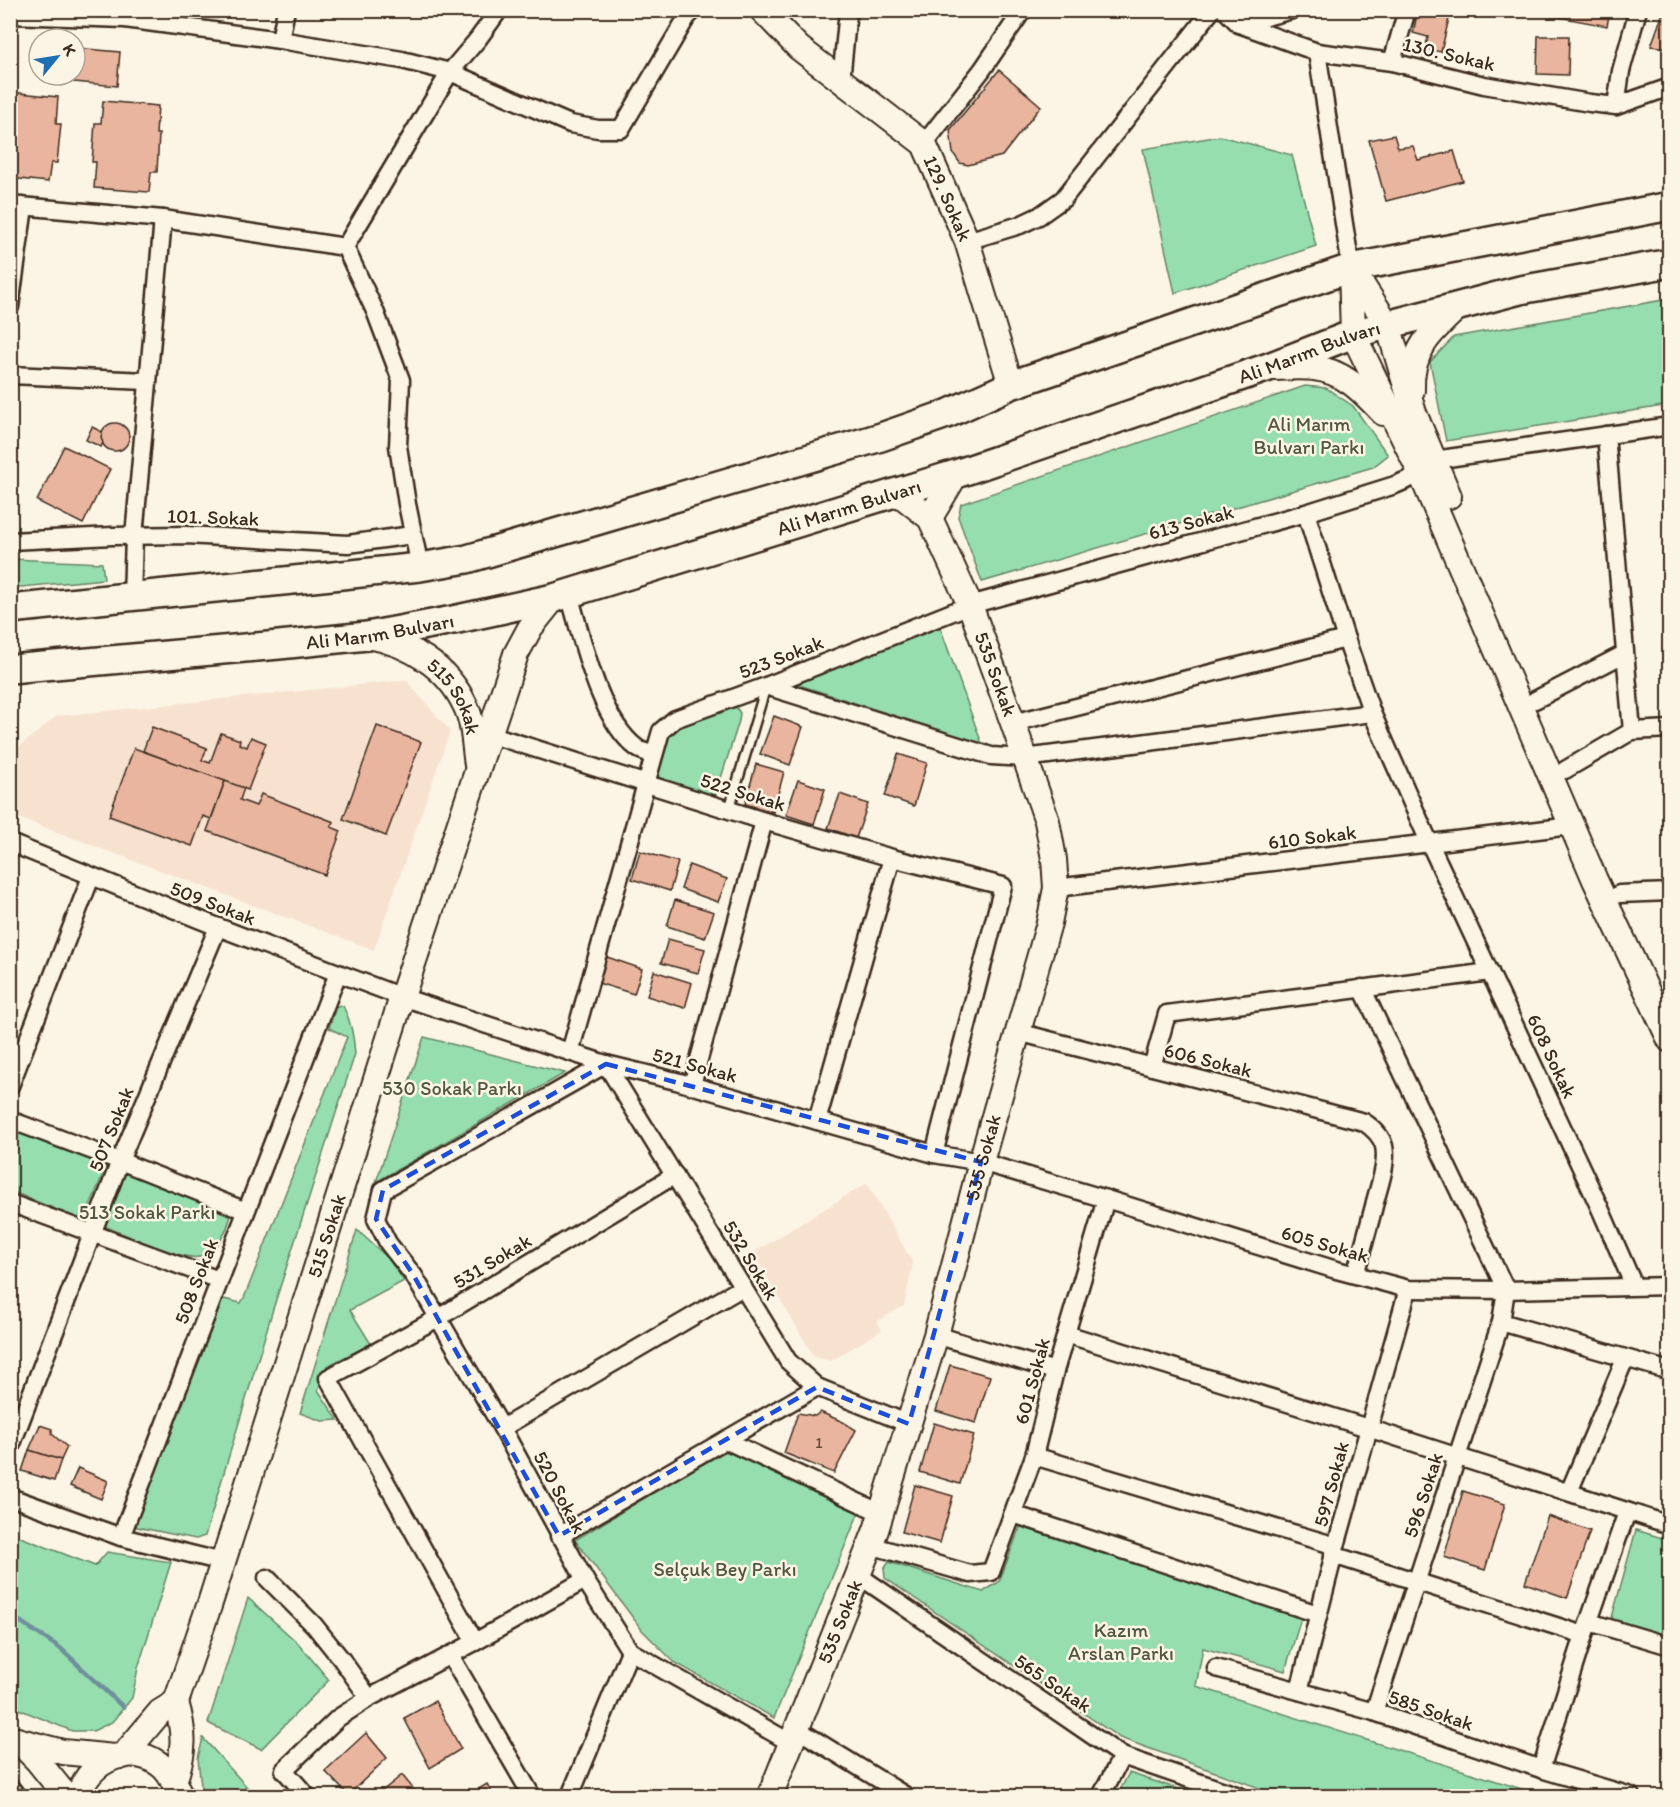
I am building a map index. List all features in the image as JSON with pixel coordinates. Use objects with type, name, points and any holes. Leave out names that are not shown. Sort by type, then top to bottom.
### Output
[{"type":"main road","points":[[10,609],[420,567],[467,559],[881,437],[947,414],[1011,385],[1351,268],[1670,206]]},
{"type":"main road","name":"Ali Marım Bulvarı","points":[[10,669],[367,636],[561,596],[956,474],[1266,368],[1353,334],[1520,290],[1670,263]]},
{"type":"street","points":[[280,40],[286,10]]},
{"type":"street","points":[[345,248],[450,72],[499,10]]},
{"type":"street","points":[[10,15],[125,19],[158,17],[402,60],[450,72],[570,124],[598,129],[621,129],[687,17],[694,10]]},
{"type":"street","name":"129. Sokak","points":[[762,10],[799,48],[924,144],[967,241],[1011,385]]},
{"type":"street","points":[[841,81],[848,10]]},
{"type":"street","points":[[924,144],[982,70],[1023,10]]},
{"type":"street","points":[[967,241],[1020,225],[1039,216],[1063,199],[1212,10]]},
{"type":"street","name":"130. Sokak","points":[[1225,10],[1239,24],[1317,52],[1392,62],[1484,85],[1616,106],[1670,87]]},
{"type":"street","points":[[1239,24],[1292,10]]},
{"type":"street","points":[[1392,62],[1407,10]]},
{"type":"street","points":[[1616,106],[1621,71],[1638,10]]},
{"type":"street","points":[[1317,52],[1351,268],[1353,334],[1402,434]]},
{"type":"street","points":[[10,307],[17,206],[163,219],[345,248]]},
{"type":"street","points":[[132,597],[134,536],[163,219]]},
{"type":"street","points":[[345,248],[375,311],[401,380],[398,446],[412,535],[420,567]]},
{"type":"street","points":[[1351,268],[1388,325],[1428,467],[1572,826],[1670,1040]]},
{"type":"street","points":[[1414,413],[1412,368],[1421,347],[1437,326],[1458,307]]},
{"type":"street","points":[[1266,368],[1315,368],[1341,375],[1361,390],[1402,434],[1428,467],[1535,700],[1619,894],[1670,1002]]},
{"type":"street","points":[[10,375],[147,381]]},
{"type":"street","name":"613 Sokak","points":[[970,604],[1306,513],[1395,485],[1428,467],[1606,435],[1670,426]]},
{"type":"street","points":[[1606,435],[1632,731]]},
{"type":"street","points":[[897,492],[930,518],[956,474]]},
{"type":"street","name":"608 Sokak","points":[[1306,513],[1372,713],[1634,1286]]},
{"type":"street","name":"535 Sokak","points":[[770,1797],[882,1513],[936,1335],[981,1162],[1047,934],[1056,888],[1054,859],[1047,821],[970,604],[930,518]]},
{"type":"street","name":"101. Sokak","points":[[10,541],[186,535],[348,544],[412,535]]},
{"type":"street","points":[[561,596],[598,688],[618,729],[638,749],[654,754]]},
{"type":"street","name":"515 Sokak","points":[[176,1702],[478,767],[481,735],[516,654],[530,628],[561,596]]},
{"type":"street","name":"523 Sokak","points":[[570,1052],[661,731],[675,719],[766,686],[970,604]]},
{"type":"street","name":"515 Sokak","points":[[367,636],[399,644],[417,652],[433,664],[451,684],[481,735]]},
{"type":"street","points":[[1013,723],[1346,639]]},
{"type":"street","points":[[1535,700],[1624,654]]},
{"type":"street","points":[[766,686],[991,756],[1025,758],[1372,713]]},
{"type":"street","points":[[1565,770],[1632,731],[1670,729]]},
{"type":"street","name":"522 Sokak","points":[[481,735],[764,821],[892,858],[1003,886],[934,1154]]},
{"type":"street","points":[[692,1085],[764,821]]},
{"type":"street","name":"610 Sokak","points":[[1056,888],[1572,826]]},
{"type":"street","name":"509 Sokak","points":[[10,843],[218,927],[402,997]]},
{"type":"street","points":[[816,1121],[892,858]]},
{"type":"street","points":[[10,1086],[92,877]]},
{"type":"street","points":[[1619,894],[1670,892]]},
{"type":"street","name":"507 Sokak","points":[[10,1449],[120,1161],[218,927]]},
{"type":"street","points":[[1152,1067],[1167,1014],[1490,972]]},
{"type":"street","name":"508 Sokak","points":[[121,1537],[338,973]]},
{"type":"street","points":[[1362,988],[1506,1290]]},
{"type":"street","name":"521 Sokak","points":[[402,997],[606,1064],[692,1085],[934,1154],[981,1162]]},
{"type":"street","name":"606 Sokak","points":[[1018,1032],[1364,1122],[1375,1130],[1385,1148],[1382,1177],[1356,1274]]},
{"type":"street","name":"532 Sokak","points":[[606,1064],[788,1361],[817,1387],[909,1424]]},
{"type":"street","name":"520 Sokak","points":[[606,1064],[382,1190],[376,1219],[388,1242],[414,1276],[502,1428],[559,1536],[630,1651],[906,1797]]},
{"type":"street","points":[[10,1120],[246,1211]]},
{"type":"street","name":"605 Sokak","points":[[981,1162],[1333,1269],[1408,1289],[1506,1290],[1670,1286]]},
{"type":"street","name":"531 Sokak","points":[[475,1642],[328,1378],[438,1318],[675,1175]]},
{"type":"street","name":"601 Sokak","points":[[870,1545],[970,1574],[991,1572],[1034,1456],[1055,1371],[1106,1199]]},
{"type":"street","points":[[10,1203],[219,1280]]},
{"type":"street","points":[[502,1428],[743,1287]]},
{"type":"street","name":"597 Sokak","points":[[1299,1691],[1334,1550],[1408,1289]]},
{"type":"street","name":"596 Sokak","points":[[1374,1712],[1501,1323],[1506,1290]]},
{"type":"street","points":[[1501,1323],[1670,1371]]},
{"type":"street","points":[[1066,1334],[1670,1525]]},
{"type":"street","points":[[936,1335],[1055,1371]]},
{"type":"street","points":[[1569,1492],[1625,1359]]},
{"type":"street","points":[[559,1536],[817,1387]]},
{"type":"street","points":[[725,1440],[882,1513]]},
{"type":"street","points":[[1034,1456],[1334,1550],[1417,1581],[1587,1628],[1670,1646]]},
{"type":"street","points":[[10,1497],[121,1537],[223,1562]]},
{"type":"street","points":[[1541,1769],[1628,1512]]},
{"type":"street","points":[[1012,1514],[1318,1614]]},
{"type":"street","name":"565 Sokak","points":[[858,1575],[1122,1756],[1239,1797]]},
{"type":"street","points":[[267,1578],[314,1625],[369,1698]]},
{"type":"street","points":[[307,1797],[284,1770],[338,1718],[369,1698],[585,1580]]},
{"type":"street","points":[[570,1797],[630,1651]]},
{"type":"street","points":[[450,1655],[532,1797]]},
{"type":"street","name":"585 Sokak","points":[[1216,1668],[1374,1712],[1631,1797]]},
{"type":"street","points":[[79,1797],[86,1778],[98,1765],[118,1756],[160,1712],[176,1702],[182,1725],[183,1746],[177,1789]]},
{"type":"street","points":[[13,1737],[63,1752],[148,1758],[163,1768],[177,1789]]},
{"type":"street","points":[[13,1737],[37,1760],[66,1797]]},
{"type":"street","points":[[1101,1797],[1122,1756]]},
{"type":"street","points":[[10,1787],[17,1797]]},
{"type":"lane","points":[[729,810],[766,686]]},
{"type":"highlighted area","points":[[606,1064],[981,1162],[909,1424],[817,1387],[559,1536],[414,1276],[376,1219],[383,1190]]},
{"type":"shaded area","points":[[406,680],[450,731],[374,950],[11,815],[10,761],[15,750],[57,716]]},
{"type":"shaded area","points":[[867,1183],[913,1263],[904,1306],[877,1321],[882,1330],[831,1361],[814,1357],[753,1253]]},
{"type":"green space","points":[[1220,136],[1292,155],[1316,246],[1175,293],[1143,149]]},
{"type":"green space","points":[[1669,299],[1669,405],[1446,441],[1430,362],[1454,337]]},
{"type":"green space","name":"Ali Marım Bulvarı Parkı","points":[[1305,386],[1326,388],[1353,406],[1388,455],[1373,467],[982,582],[958,517],[961,504]]},
{"type":"green space","points":[[11,559],[102,563],[104,579],[11,588]]},
{"type":"green space","points":[[939,624],[982,744],[796,684],[799,676]]},
{"type":"green space","points":[[733,703],[740,713],[739,721],[715,797],[651,775],[666,732]]},
{"type":"green space","points":[[343,1006],[350,1023],[355,1054],[273,1309],[205,1536],[196,1539],[137,1527],[137,1515],[219,1298],[241,1303],[244,1298],[347,1037],[329,1028],[336,1007]]},
{"type":"green space","name":"530 Sokak Parkı","points":[[424,1037],[565,1073],[376,1182]]},
{"type":"green space","name":"513 Sokak Parkı","points":[[10,1126],[107,1164],[84,1221],[11,1191]]},
{"type":"green space","name":"513 Sokak Parkı","points":[[125,1172],[231,1214],[224,1234],[216,1246],[205,1255],[191,1257],[167,1251],[104,1226]]},
{"type":"green space","points":[[357,1230],[388,1258],[404,1281],[350,1310],[371,1344],[327,1366],[318,1390],[338,1420],[322,1421],[300,1413]]},
{"type":"green space","name":"Selçuk Bey Parkı","points":[[724,1450],[859,1512],[774,1718],[674,1662],[642,1630],[575,1540]]},
{"type":"green space","name":"Kazım Arslan Parkı","points":[[1021,1525],[1302,1615],[1285,1671],[1203,1648],[1196,1686],[1544,1796],[1282,1796],[1120,1738],[885,1578],[884,1569],[889,1562],[983,1592],[999,1582]]},
{"type":"green space","points":[[1636,1530],[1669,1540],[1669,1639],[1611,1621]]},
{"type":"green space","points":[[10,1533],[95,1566],[107,1552],[171,1562],[138,1668],[132,1698],[112,1722],[93,1731],[72,1731],[11,1706]]},
{"type":"green space","points":[[248,1598],[298,1643],[329,1680],[261,1749],[208,1723]]},
{"type":"green space","points":[[203,1738],[255,1796],[202,1796],[198,1758]]},
{"type":"green space","points":[[1129,1773],[1200,1796],[1117,1796]]},
{"type":"building","points":[[1418,10],[1451,10],[1441,52],[1425,49],[1428,37],[1413,33]]},
{"type":"building","points":[[1548,10],[1610,10],[1607,26],[1547,15]]},
{"type":"building","points":[[1664,10],[1670,10],[1670,48],[1651,46]]},
{"type":"building","points":[[1538,36],[1569,36],[1568,75],[1537,74]]},
{"type":"building","points":[[87,49],[120,52],[117,86],[87,83]]},
{"type":"building","points":[[999,70],[1041,106],[1002,156],[968,165],[960,163],[953,153],[950,130]]},
{"type":"building","points":[[10,92],[58,97],[56,124],[61,124],[57,163],[51,163],[48,182],[10,178]]},
{"type":"building","points":[[103,101],[158,106],[157,172],[151,172],[149,192],[94,188],[96,162],[92,162],[95,123],[101,123]]},
{"type":"building","points":[[1394,135],[1398,148],[1413,146],[1418,160],[1454,151],[1463,181],[1386,201],[1369,140]]},
{"type":"building","points":[[115,423],[125,427],[129,437],[125,447],[115,451],[105,447],[101,437],[105,427]]},
{"type":"building","points":[[92,427],[102,432],[101,447],[86,440]]},
{"type":"building","points":[[64,446],[110,469],[83,524],[37,501]]},
{"type":"building","points":[[774,716],[803,727],[790,765],[760,754]]},
{"type":"building","points":[[377,726],[421,742],[386,836],[343,819]]},
{"type":"building","points":[[152,727],[207,748],[202,760],[210,763],[221,733],[240,740],[239,744],[247,747],[251,737],[266,743],[248,790],[143,751]]},
{"type":"building","points":[[134,748],[225,781],[211,819],[203,816],[192,846],[109,816]]},
{"type":"building","points":[[898,754],[927,763],[914,806],[885,796]]},
{"type":"building","points":[[756,764],[784,772],[773,812],[745,804]]},
{"type":"building","points":[[798,780],[825,789],[814,824],[786,815]]},
{"type":"building","points":[[225,781],[244,788],[240,800],[256,806],[261,794],[334,822],[331,827],[341,831],[325,875],[207,831]]},
{"type":"building","points":[[840,794],[868,804],[856,838],[828,828]]},
{"type":"building","points":[[640,851],[678,862],[670,891],[632,879]]},
{"type":"building","points":[[689,865],[727,879],[718,902],[681,889]]},
{"type":"building","points":[[675,900],[714,912],[705,938],[667,926]]},
{"type":"building","points":[[668,939],[705,949],[698,973],[661,963]]},
{"type":"building","points":[[607,957],[642,969],[634,994],[598,983]]},
{"type":"building","points":[[654,971],[692,983],[685,1008],[647,996]]},
{"type":"building","points":[[950,1365],[990,1376],[976,1423],[936,1411]]},
{"type":"building","points":[[820,1412],[856,1430],[834,1473],[784,1453],[798,1413],[815,1416]]},
{"type":"building","points":[[934,1423],[974,1435],[960,1484],[920,1472]]},
{"type":"building","points":[[40,1425],[52,1429],[52,1434],[67,1447],[61,1460],[29,1450]]},
{"type":"building","points":[[29,1450],[61,1460],[54,1481],[22,1471]]},
{"type":"building","points":[[78,1468],[108,1481],[101,1499],[70,1486]]},
{"type":"building","points":[[915,1485],[953,1496],[940,1543],[902,1532]]},
{"type":"building","points":[[1463,1491],[1505,1504],[1485,1570],[1444,1557]]},
{"type":"building","points":[[1548,1516],[1590,1531],[1567,1598],[1525,1583]]},
{"type":"building","points":[[435,1701],[461,1749],[430,1768],[404,1718]]},
{"type":"building","points":[[366,1733],[387,1758],[348,1795],[325,1771]]},
{"type":"building","points":[[402,1775],[419,1796],[376,1796]]},
{"type":"building","points":[[487,1784],[494,1796],[467,1796]]},
{"type":"waterway","points":[[10,1615],[60,1648],[123,1707]]},
{"type":"waterway","points":[[211,1791],[216,1796]]}]
